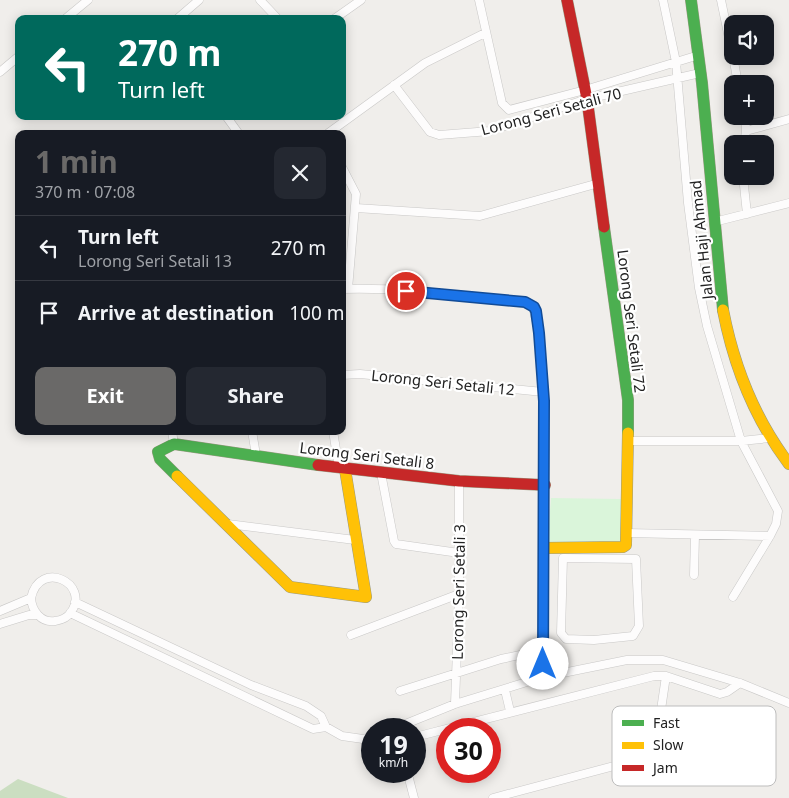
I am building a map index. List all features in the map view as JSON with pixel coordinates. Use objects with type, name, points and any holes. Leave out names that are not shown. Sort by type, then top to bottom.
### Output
[{"type":"street","points":[[70,15],[88,0]]},
{"type":"street","points":[[181,15],[199,0]]},
{"type":"street","points":[[260,0],[274,15]]},
{"type":"street","points":[[340,15],[361,0]]},
{"type":"street","points":[[479,0],[502,103],[509,110],[586,94],[699,55]]},
{"type":"street","name":"Lorong Seri Setali 72","points":[[544,548],[623,547],[626,545],[628,400],[586,94],[567,0]]},
{"type":"street","points":[[663,0],[676,62],[699,288],[728,399],[741,440],[778,511],[776,524],[770,536],[734,597]]},
{"type":"street","name":"Jalan Haji Ahmad","points":[[690,0],[699,55],[724,310],[734,354],[748,391],[770,438],[789,464]]},
{"type":"street","points":[[721,0],[724,15]]},
{"type":"street","points":[[332,130],[425,63],[485,33]]},
{"type":"street","points":[[0,72],[15,59]]},
{"type":"street","name":"Lorong Seri Setali 70","points":[[394,85],[430,132],[438,135],[490,131],[586,94],[700,73]]},
{"type":"street","points":[[746,131],[789,119]]},
{"type":"street","points":[[745,125],[745,135]]},
{"type":"street","points":[[346,174],[356,194],[353,242],[346,283]]},
{"type":"street","points":[[356,208],[480,216],[598,183]]},
{"type":"street","points":[[743,185],[748,214]]},
{"type":"street","points":[[714,222],[789,203]]},
{"type":"street","points":[[346,242],[353,242]]},
{"type":"street","points":[[346,289],[525,302],[534,307],[539,333],[543,392],[545,485],[543,677]]},
{"type":"street","name":"Lorong Seri Setali 12","points":[[346,375],[360,374],[543,392]]},
{"type":"street","points":[[173,435],[174,444],[158,452],[160,459],[290,587],[366,597],[334,435]]},
{"type":"street","points":[[253,435],[256,455]]},
{"type":"street","points":[[627,441],[770,438]]},
{"type":"street","name":"Lorong Seri Setali 8","points":[[174,444],[342,469],[459,481],[545,485]]},
{"type":"street","points":[[381,473],[396,544],[460,552]]},
{"type":"street","name":"Lorong Seri Setali 3","points":[[456,704],[460,552],[459,481]]},
{"type":"street","points":[[228,524],[355,540]]},
{"type":"street","points":[[626,533],[770,536]]},
{"type":"street","points":[[694,575],[695,534]]},
{"type":"street","points":[[563,558],[636,559],[638,630],[633,636],[594,640],[566,639],[561,633],[561,586],[563,558]]},
{"type":"street","points":[[0,624],[29,615],[37,615],[50,621],[65,618],[70,613],[75,602],[75,595],[68,583],[56,577],[48,577],[36,585],[31,598],[37,615]]},
{"type":"street","points":[[544,586],[561,586]]},
{"type":"street","points":[[351,635],[459,594]]},
{"type":"street","points":[[0,610],[31,598]]},
{"type":"street","points":[[75,602],[252,685],[306,706],[321,716],[326,727]]},
{"type":"street","points":[[70,613],[306,726],[313,729],[326,727],[349,739],[361,739]]},
{"type":"street","points":[[400,691],[501,659],[543,650]]},
{"type":"street","points":[[421,718],[456,704],[543,677],[617,661],[655,658],[740,683],[789,703]]},
{"type":"street","points":[[426,734],[510,711],[654,676],[666,676],[720,694],[727,692],[740,683]]},
{"type":"street","points":[[662,706],[666,676]]},
{"type":"street","points":[[505,690],[510,711]]},
{"type":"street","points":[[493,798],[612,767]]},
{"type":"street","points":[[410,783],[414,798]]},
{"type":"green space","points":[[551,498],[622,499],[622,545],[547,549]]},
{"type":"green space","points":[[18,779],[68,798],[0,798],[0,791]]},
{"type":"traffic: fast","points":[[691,0],[702,83],[723,310]]},
{"type":"traffic: fast","points":[[604,227],[628,400],[628,433]]},
{"type":"traffic: fast","points":[[177,476],[160,459],[158,452],[174,444],[318,465]]},
{"type":"traffic: slow","points":[[723,310],[733,352],[747,391],[765,429],[789,464]]},
{"type":"traffic: slow","points":[[544,548],[623,547],[626,545],[628,433]]},
{"type":"traffic: slow","points":[[177,476],[290,587],[366,597],[345,469]]},
{"type":"traffic: jam","points":[[567,0],[587,99],[604,227]]},
{"type":"traffic: jam","points":[[318,465],[459,481],[545,485]]},
{"type":"route","points":[[406,291],[525,302],[534,307],[536,311],[544,401],[543,664]]}]
